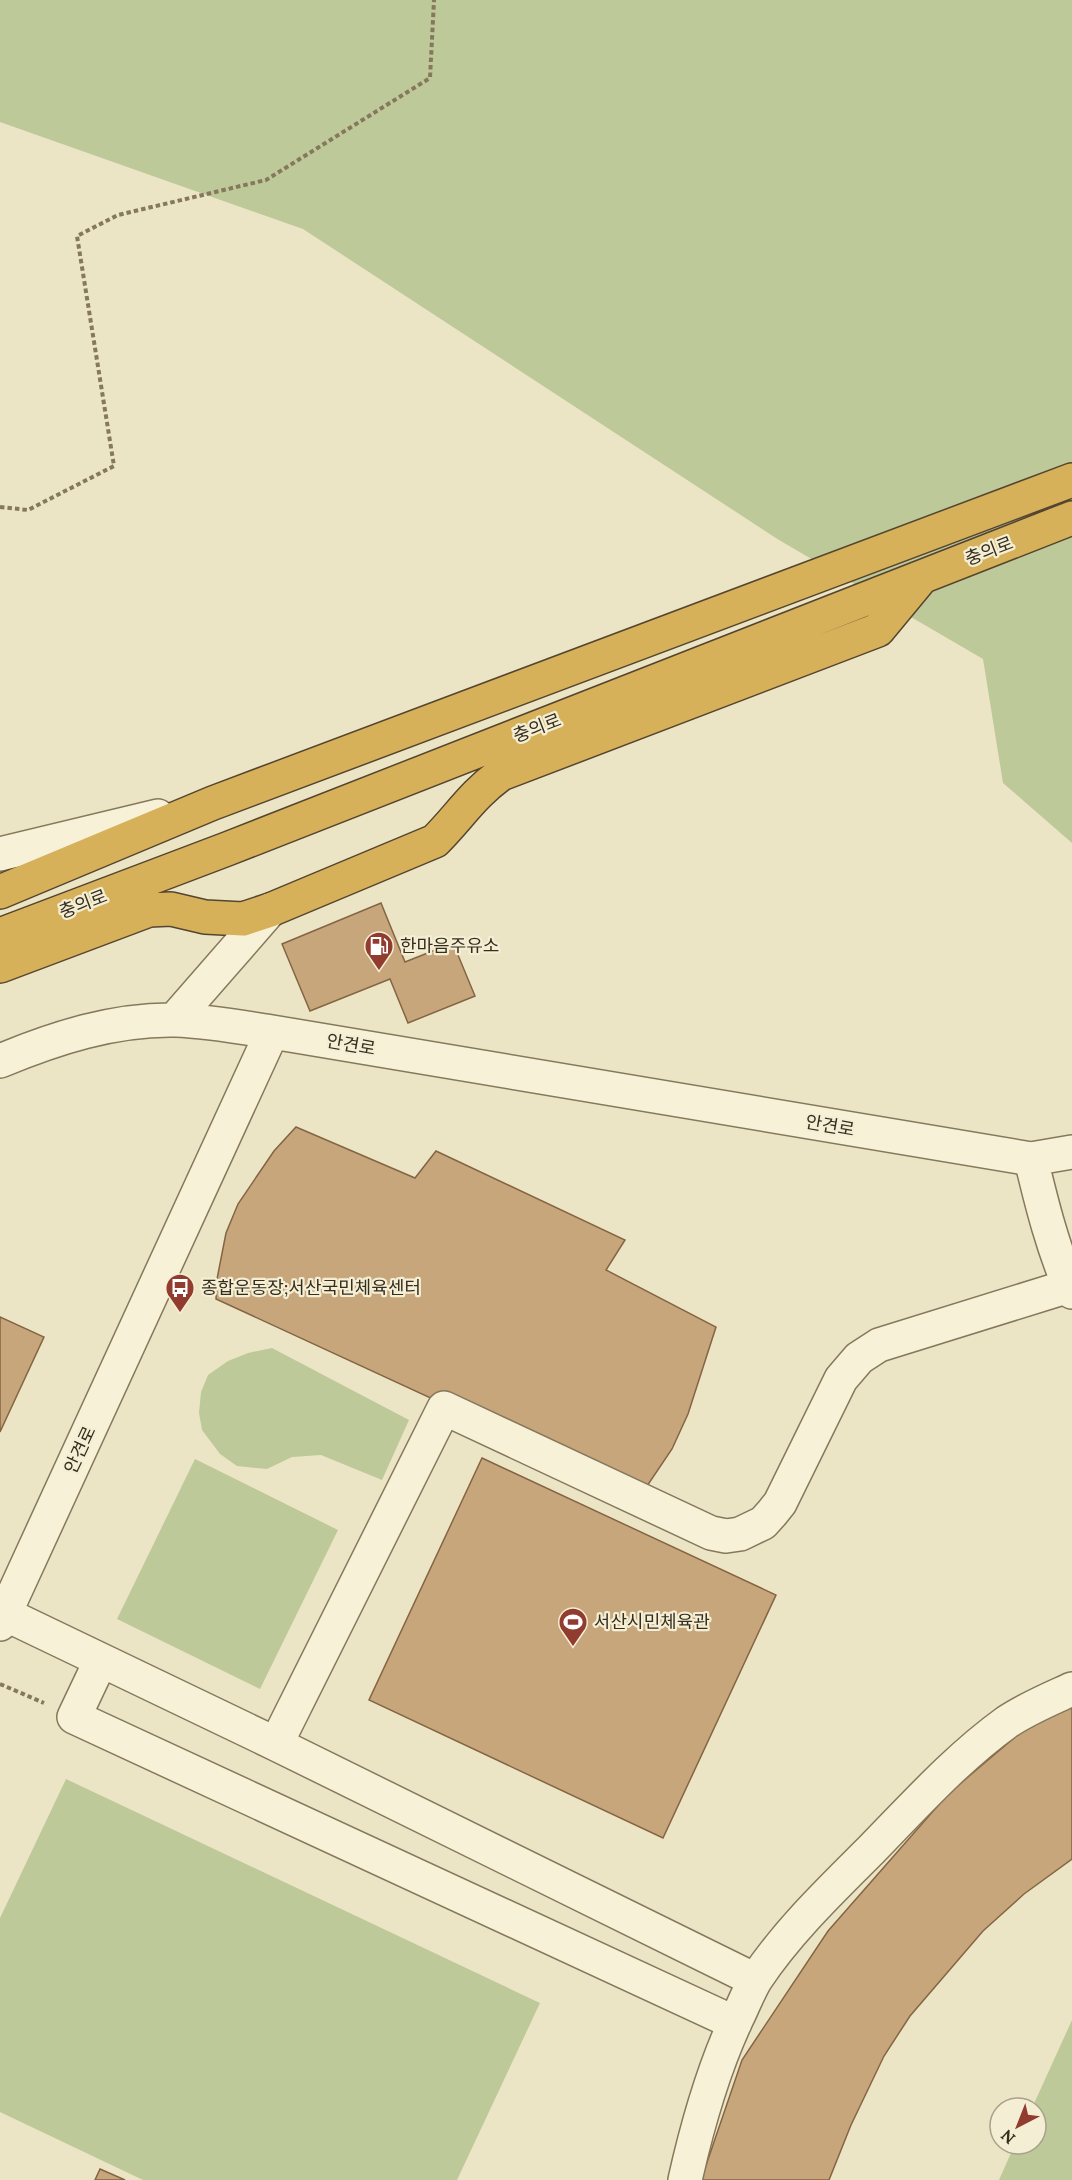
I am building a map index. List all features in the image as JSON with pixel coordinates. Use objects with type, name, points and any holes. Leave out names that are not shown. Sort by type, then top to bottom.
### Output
[{"type":"highway","name":"충의로","points":[[0,892],[213,803],[1072,480]]},
{"type":"highway","name":"충의로","points":[[0,935],[249,841],[1072,518]]},
{"type":"highway","points":[[0,966],[148,910],[171,909],[206,917],[243,919],[270,910],[435,841],[454,822],[468,802],[501,774],[878,630],[921,577]]},
{"type":"street","points":[[0,854],[213,803]]},
{"type":"street","points":[[174,1020],[270,910]]},
{"type":"street","points":[[0,1061],[81,1033],[142,1022],[174,1020],[272,1032]]},
{"type":"street","name":"안견로","points":[[2,1619],[272,1032],[1031,1159],[1072,1152]]},
{"type":"street","points":[[276,1744],[444,1408],[711,1533],[726,1536],[740,1534],[762,1523],[780,1503],[841,1379],[859,1358],[879,1345],[1071,1289],[1058,1259],[1044,1215],[1031,1159]]},
{"type":"street","points":[[2,1619],[101,1660],[755,1980]]},
{"type":"street","points":[[101,1660],[75,1717],[735,2023]]},
{"type":"street","points":[[685,2180],[713,2075],[735,2023],[755,1980],[788,1937],[977,1745],[1036,1705],[1072,1689]]},
{"type":"path","points":[[0,507],[28,510],[114,466],[77,236],[118,215],[266,180],[430,78],[434,0]]},
{"type":"path","points":[[0,1684],[75,1717]]},
{"type":"green space","points":[[0,0],[1072,0],[1072,843],[1003,783],[983,659],[779,540],[303,229],[0,122]]},
{"type":"green space","points":[[272,1348],[409,1420],[382,1480],[321,1455],[292,1457],[267,1469],[237,1466],[220,1454],[202,1430],[199,1413],[201,1392],[208,1375],[228,1361],[248,1353]]},
{"type":"green space","points":[[195,1459],[338,1530],[260,1689],[117,1619]]},
{"type":"green space","points":[[66,1779],[540,2003],[457,2180],[143,2180],[0,2112],[0,1918]]},
{"type":"green space","points":[[1072,2020],[1072,2180],[999,2180],[1010,2156],[1048,2156],[1048,2096],[1037,2096]]},
{"type":"building","name":"한마음주유소","points":[[381,903],[405,962],[453,943],[475,996],[408,1023],[390,979],[310,1011],[282,944]]},
{"type":"building","points":[[296,1127],[415,1178],[436,1151],[625,1240],[606,1270],[716,1327],[688,1414],[672,1449],[641,1495],[216,1299],[217,1279],[226,1233],[238,1204],[274,1151]]},
{"type":"building","points":[[0,1317],[44,1337],[0,1432]]},
{"type":"building","name":"서산시민체육관","points":[[482,1458],[776,1595],[663,1838],[369,1700]]},
{"type":"building","points":[[1072,1705],[1072,1859],[1024,1894],[983,1931],[910,2016],[884,2056],[851,2125],[829,2180],[701,2180],[742,2060],[828,1931],[949,1793],[1027,1727]]},
{"type":"building","points":[[100,2169],[125,2180],[95,2180]]},
{"type":"place","name":"한마음주유소","points":[[379,972]]},
{"type":"place","name":"종합운동장;서산국민체육센터","points":[[180,1314]]},
{"type":"place","name":"서산시민체육관","points":[[573,1648]]}]
